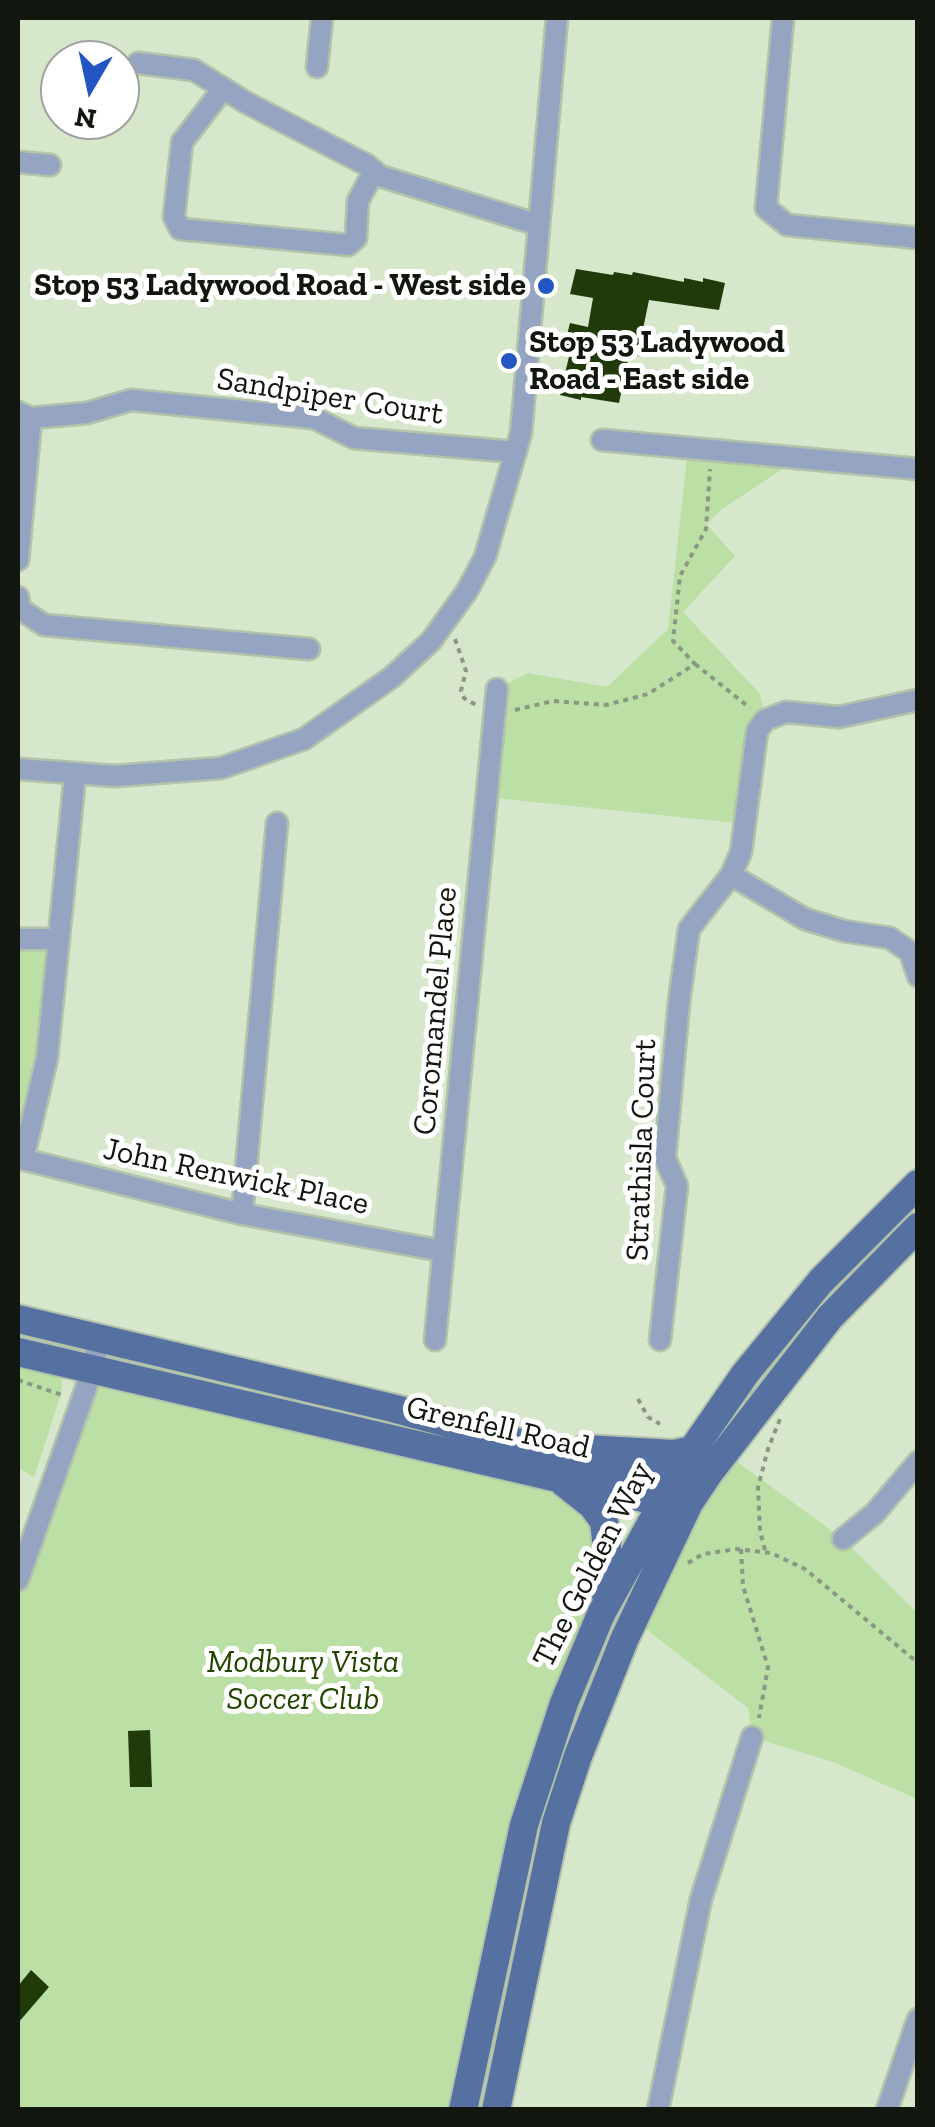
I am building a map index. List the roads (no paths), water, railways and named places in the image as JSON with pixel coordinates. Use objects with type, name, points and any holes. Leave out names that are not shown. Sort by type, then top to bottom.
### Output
[{"type":"main road","name":"The Golden Way","points":[[496,2110],[540,1890],[566,1790],[693,1450],[745,1374],[821,1281],[918,1184]]},
{"type":"main road","name":"The Golden Way","points":[[463,2110],[524,1826],[564,1703],[605,1607],[674,1496],[830,1317],[918,1227]]},
{"type":"main road","name":"Grenfell Road","points":[[18,1319],[392,1408],[529,1446],[674,1496]]},
{"type":"main road","name":"Grenfell Road","points":[[18,1352],[558,1478],[674,1496]]},
{"type":"main road","points":[[529,1446],[674,1454],[693,1450]]},
{"type":"main road","points":[[558,1478],[592,1504],[604,1521],[608,1558],[605,1607]]},
{"type":"street","points":[[317,67],[322,18]]},
{"type":"street","points":[[18,769],[115,776],[220,768],[304,739],[392,678],[431,641],[467,592],[486,557],[521,433],[557,18]]},
{"type":"street","points":[[783,18],[766,208],[788,226],[918,238]]},
{"type":"street","points":[[140,63],[194,70],[386,179],[539,225]]},
{"type":"street","points":[[223,89],[182,142],[174,217],[180,229],[348,245],[356,238],[358,201],[374,171]]},
{"type":"street","points":[[18,162],[50,165]]},
{"type":"street","name":"Sandpiper Court","points":[[24,415],[87,413],[131,400],[314,418],[354,438],[516,452]]},
{"type":"street","points":[[18,560],[24,415]]},
{"type":"street","points":[[602,440],[918,468]]},
{"type":"street","points":[[18,597],[20,609],[44,625],[308,650]]},
{"type":"street","name":"Coromandel Place","points":[[435,1340],[497,689]]},
{"type":"street","name":"Strathisla Court","points":[[660,1340],[677,1186],[665,1158],[689,929],[731,876],[740,852],[756,731],[765,720],[786,712],[838,718],[918,700]]},
{"type":"street","points":[[20,1159],[46,1058],[74,774]]},
{"type":"street","points":[[242,1214],[277,824]]},
{"type":"street","points":[[731,876],[805,919],[844,932],[890,938],[910,952],[918,976]]},
{"type":"street","points":[[18,939],[56,939]]},
{"type":"street","name":"John Renwick Place","points":[[20,1159],[242,1214],[443,1250]]},
{"type":"street","points":[[18,1580],[100,1338]]},
{"type":"street","points":[[843,1540],[875,1514],[918,1462]]},
{"type":"street","points":[[658,2110],[702,1900],[752,1737]]},
{"type":"street","points":[[888,2110],[918,2019]]},
{"type":"place","name":"Stop 53 Ladywood Road - West side","points":[[546,286]]},
{"type":"place","name":"Stop 53 Ladywood Road - East side","points":[[509,361]]},
{"type":"park label","name":"Modbury Vista Soccer Club","points":[[303,1682]]}]
